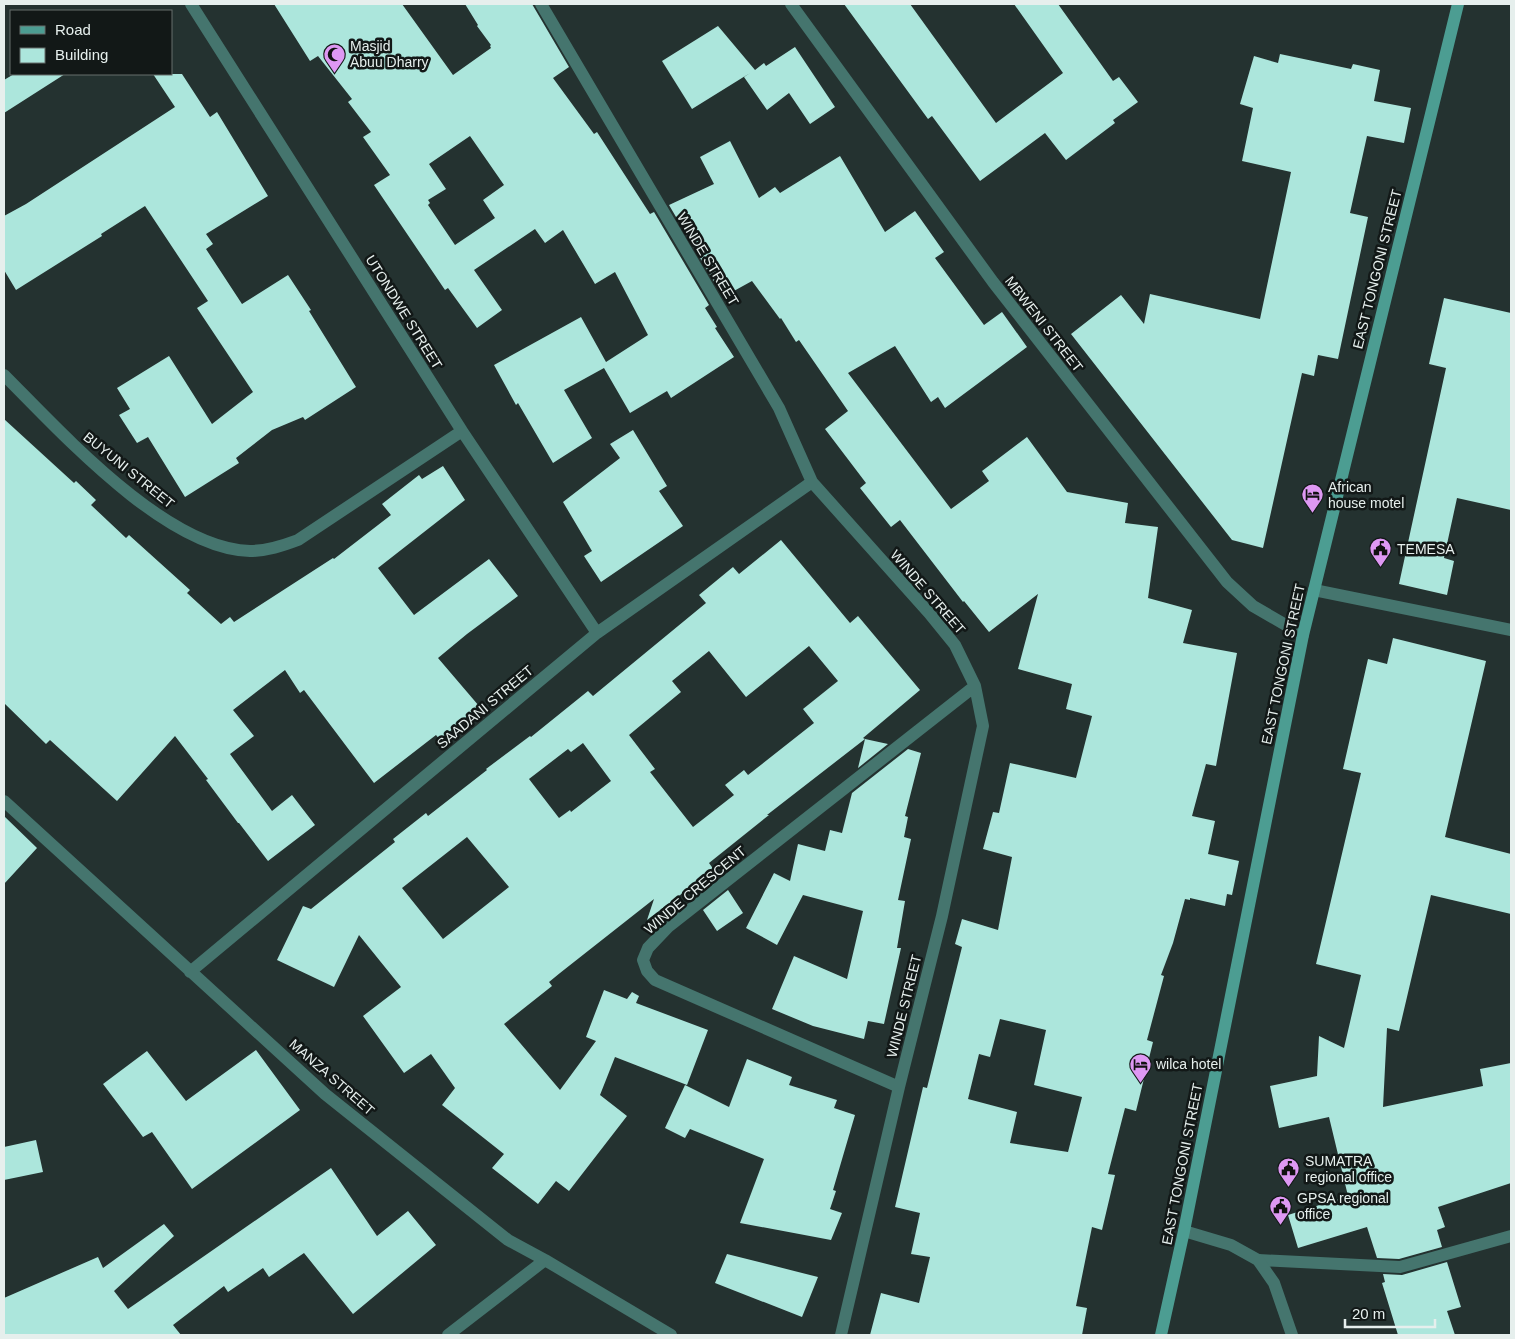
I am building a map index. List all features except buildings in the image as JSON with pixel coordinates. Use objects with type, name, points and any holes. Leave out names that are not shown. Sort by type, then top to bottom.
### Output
[{"type":"street","name":"UTONDWE STREET","points":[[191,4],[462,431],[598,633]]},
{"type":"street","name":"WINDE STREET","points":[[540,4],[779,408],[812,482],[929,613],[954,645],[975,686],[984,726],[942,916],[899,1087],[841,1335]]},
{"type":"street","name":"MBWENI STREET","points":[[791,4],[992,282],[1227,582],[1253,606],[1303,635]]},
{"type":"street","name":"EAST TONGONI STREET","points":[[1161,1335],[1184,1231],[1303,635],[1458,4]]},
{"type":"street","name":"BUYUNI STREET","points":[[4,375],[94,464],[157,515],[202,539],[224,547],[250,550],[276,548],[298,540],[462,431]]},
{"type":"street","name":"SAADANI STREET","points":[[190,972],[598,633],[812,482]]},
{"type":"street","points":[[1314,590],[1511,630]]},
{"type":"street","name":"WINDE CRESCENT","points":[[899,1087],[655,980],[643,960],[648,948],[668,927],[975,686]]},
{"type":"street","name":"MANZA STREET","points":[[4,801],[325,1094],[508,1240],[671,1335]]},
{"type":"street","points":[[1184,1231],[1231,1245],[1258,1260],[1274,1283],[1292,1335]]},
{"type":"street","points":[[1258,1260],[1400,1267],[1511,1236]]},
{"type":"street","points":[[448,1335],[545,1260]]},
{"type":"place","name":"Masjid Abuu Dharry","points":[[334,73]]},
{"type":"place","name":"African house motel","points":[[1312,514]]},
{"type":"place","name":"TEMESA","points":[[1381,568]]},
{"type":"place","name":"wilca hotel","points":[[1140,1083]]},
{"type":"place","name":"SUMATRA regional office","points":[[1289,1188]]},
{"type":"place","name":"GPSA regional office","points":[[1281,1225]]}]
